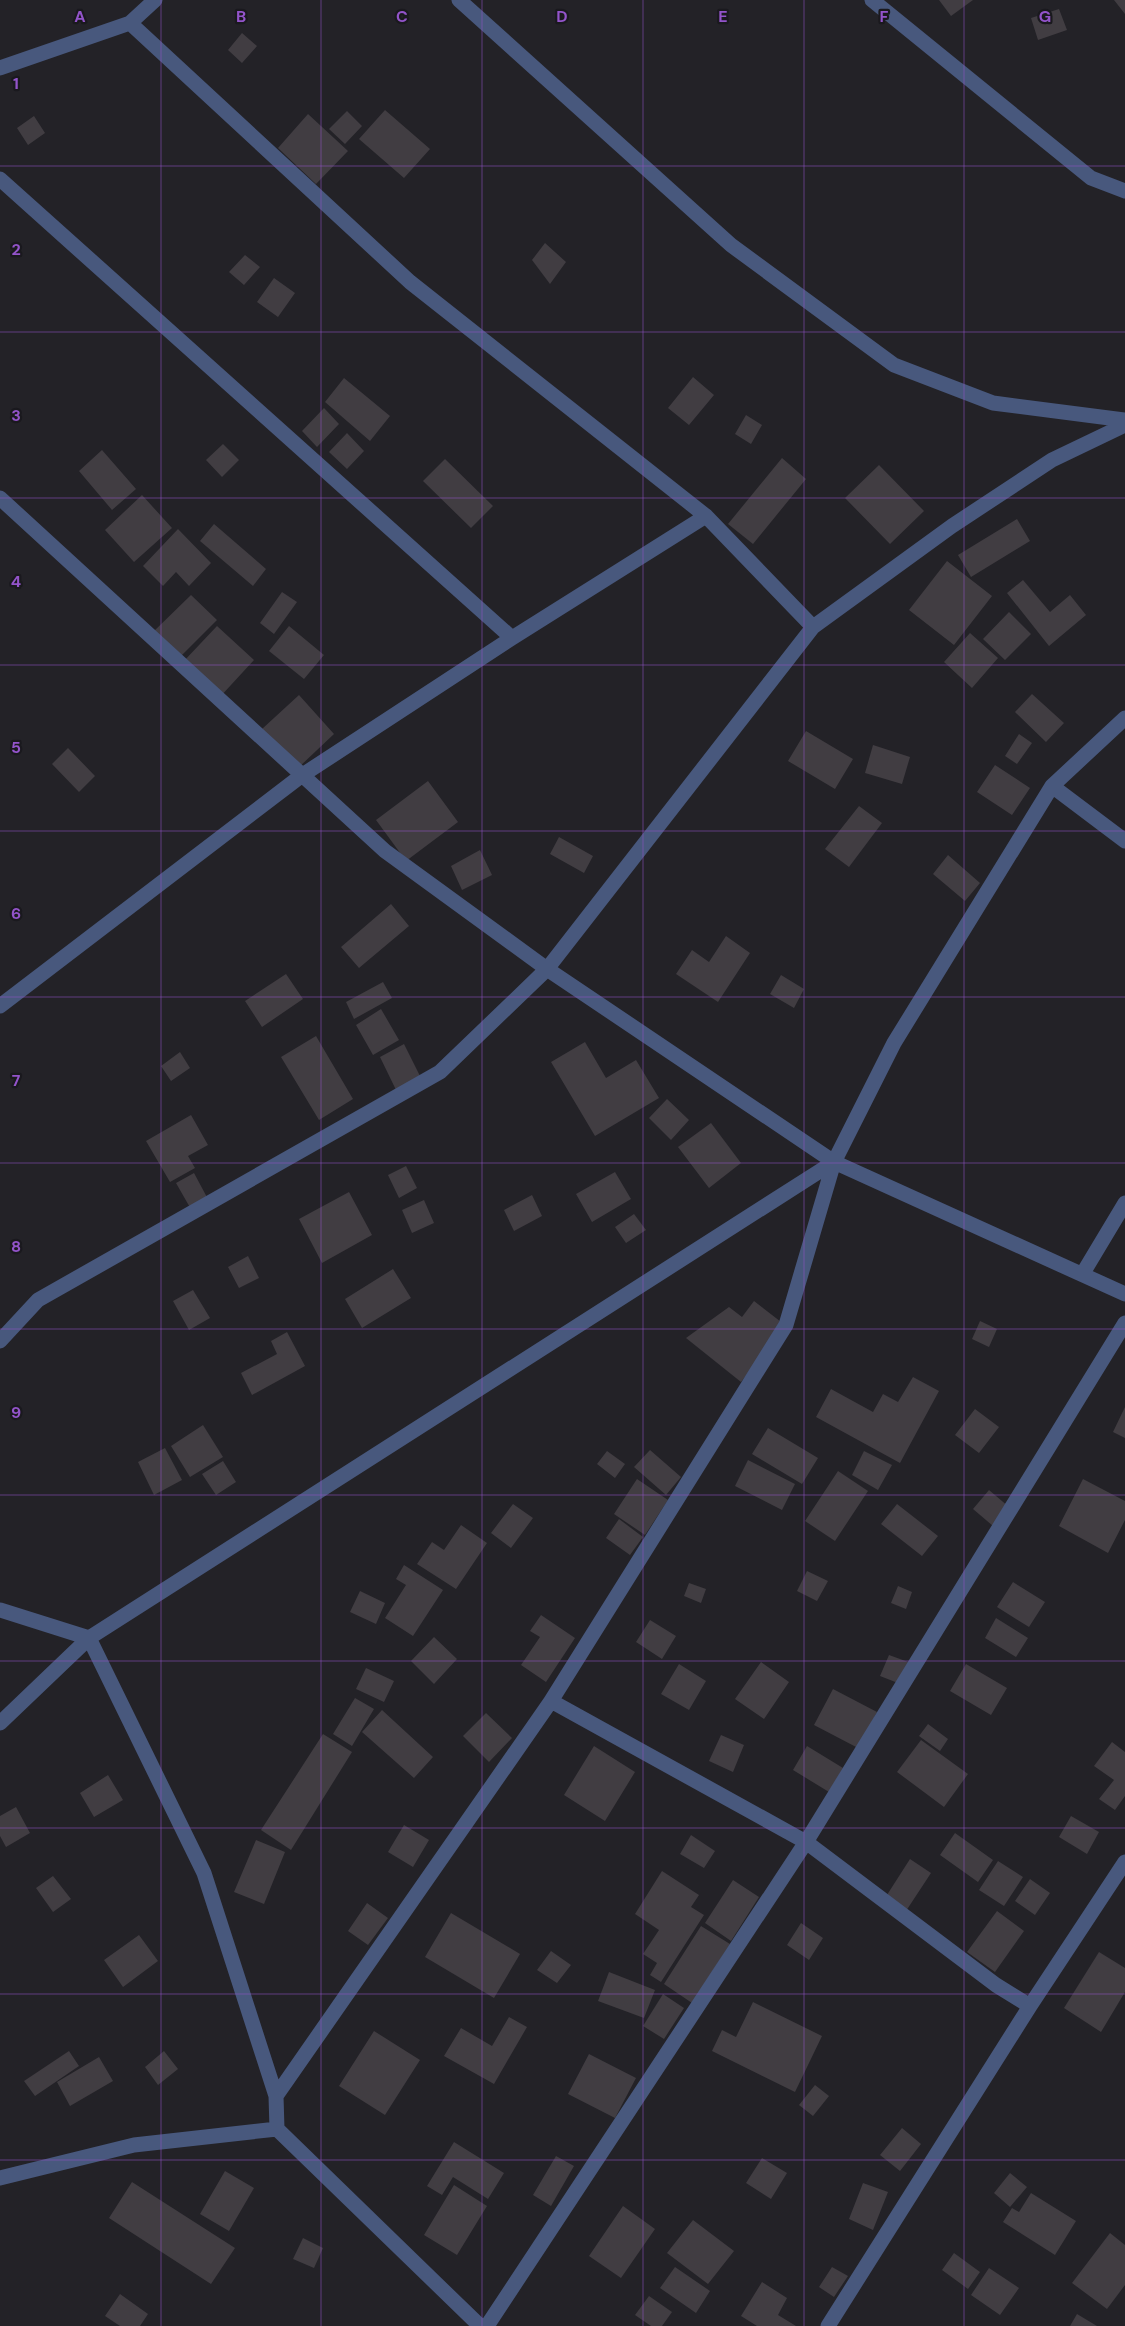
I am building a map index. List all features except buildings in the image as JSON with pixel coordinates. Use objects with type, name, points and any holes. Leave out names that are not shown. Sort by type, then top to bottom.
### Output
[{"type":"street","points":[[0,68],[130,23],[155,0]]},
{"type":"street","points":[[459,0],[731,246],[894,365],[993,403],[1125,420]]},
{"type":"street","points":[[872,0],[1091,178],[1125,192]]},
{"type":"street","points":[[130,23],[410,282],[706,516],[813,627]]},
{"type":"street","points":[[0,179],[512,638]]},
{"type":"street","points":[[0,1341],[38,1300],[440,1072],[546,969],[813,627],[952,526],[1052,460],[1125,424]]},
{"type":"street","points":[[0,498],[385,851],[546,969],[834,1162],[1083,1273],[1125,1294]]},
{"type":"street","points":[[0,1006],[301,776],[512,638],[706,516]]},
{"type":"street","points":[[276,2096],[551,1701],[786,1325],[834,1162],[894,1043],[1052,786],[1125,718]]},
{"type":"street","points":[[1052,786],[1125,841]]},
{"type":"street","points":[[0,1723],[89,1638],[834,1162]]},
{"type":"street","points":[[1083,1273],[1125,1203]]},
{"type":"street","points":[[487,2326],[806,1842],[1125,1323]]},
{"type":"street","points":[[0,1610],[89,1638],[204,1873],[276,2096],[277,2129],[480,2326]]},
{"type":"street","points":[[551,1701],[806,1842],[996,1985],[1030,2006]]},
{"type":"street","points":[[828,2326],[1030,2006],[1125,1862]]},
{"type":"street","points":[[0,2178],[134,2145],[277,2129]]}]
